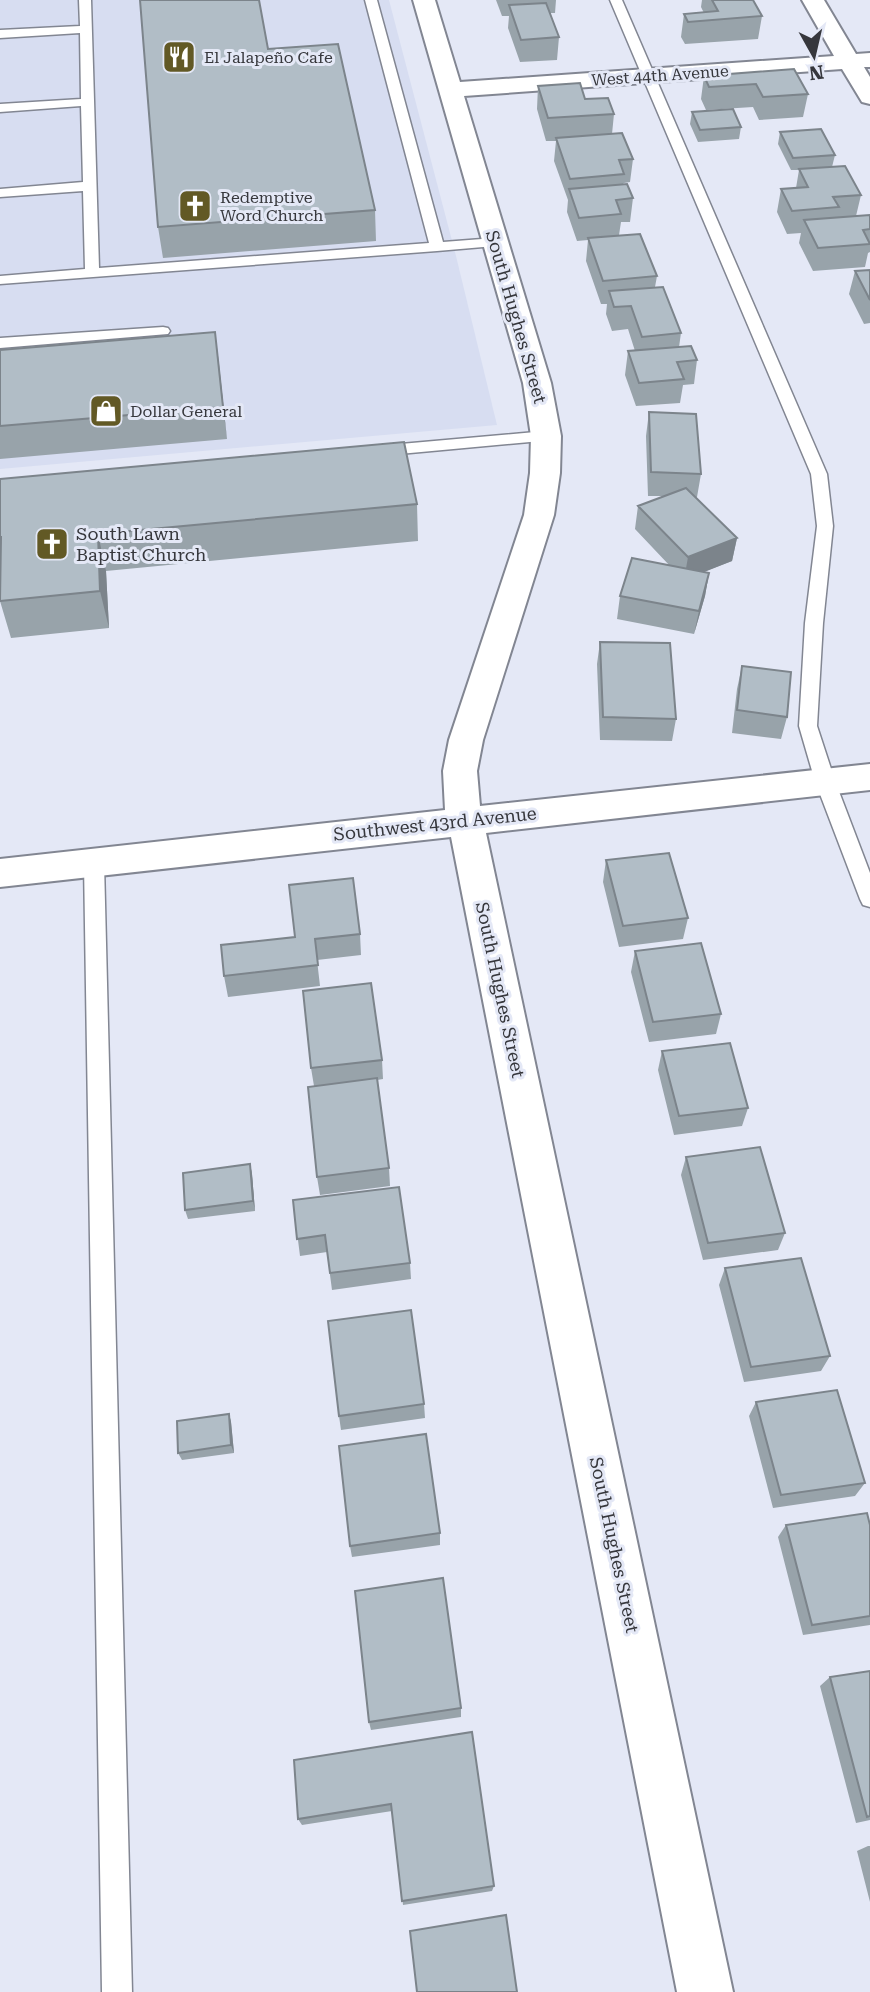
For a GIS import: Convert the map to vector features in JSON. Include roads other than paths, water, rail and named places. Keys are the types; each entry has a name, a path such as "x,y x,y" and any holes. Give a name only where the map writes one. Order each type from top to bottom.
{"street":[{"name":"South Hughes Street","path":"424,0 537,383 546,436 545,473 539,515 466,740 460,771 465,821 705,1992"},
{"path":"813,0 860,61 870,97"},
{"name":"West 44th Avenue","path":"450,90 860,61"},
{"name":"Southwest 43rd Avenue","path":"0,873 870,776"}],"lane":[{"path":"85,0 92,274"},
{"path":"371,0 437,247"},
{"path":"616,0 651,75 819,474 825,526 814,623 808,726 825,781 870,899"},
{"path":"0,34 86,29"},
{"path":"0,108 88,102"},
{"path":"0,193 90,186"},
{"path":"0,280 495,242"},
{"path":"0,343 163,331"},
{"path":"355,454 546,436"},
{"path":"94,863 117,1992"}],"place":[{"name":"El Jalapeño Cafe","path":"179,57"},
{"name":"Redemptive Word Church","path":"195,206"},
{"name":"Dollar General","path":"106,411"},
{"name":"South Lawn Baptist Church","path":"52,544"}]}
